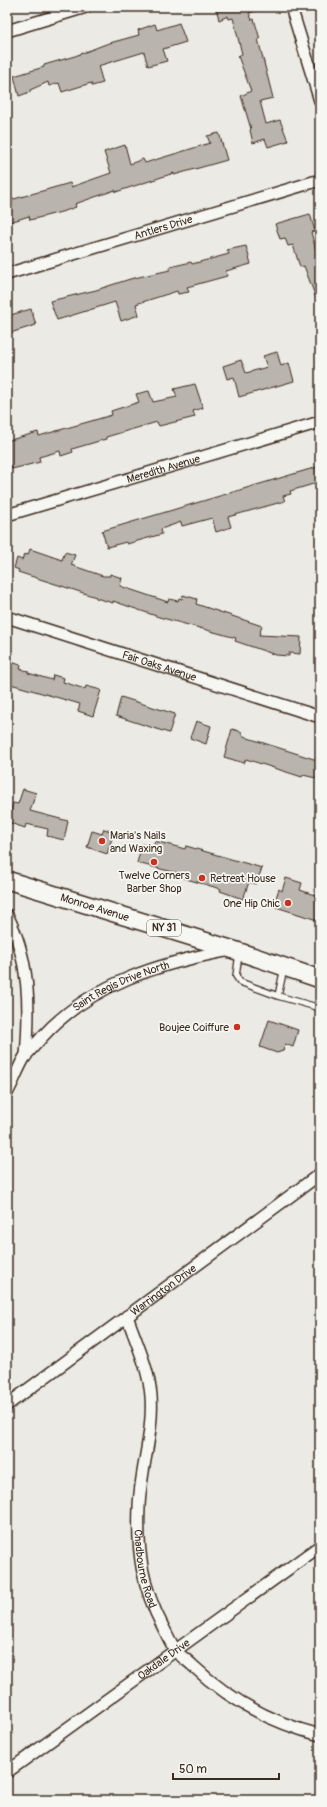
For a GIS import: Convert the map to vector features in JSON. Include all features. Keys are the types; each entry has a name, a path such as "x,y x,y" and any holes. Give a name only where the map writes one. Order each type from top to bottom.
{"main road":[{"name":"Monroe Avenue","path":"7,880 237,950 320,979"}],"street":[{"path":"7,31 86,7"},
{"path":"291,7 320,101"},
{"name":"Antlers Drive","path":"7,274 320,180"},
{"name":"Meredith Avenue","path":"7,515 320,422"},
{"name":"Fair Oaks Avenue","path":"7,617 317,714"},
{"name":"Saint Regis Drive North","path":"7,915 20,947 27,976 29,1022 26,1056"},
{"name":"Saint Regis Drive North","path":"7,1094 26,1056 53,1025 76,1006 131,976 168,963 237,950"},
{"name":"Warrington Drive","path":"7,1405 320,1174"},
{"name":"Chadbourne Road","path":"127,1316 144,1362 151,1397 150,1428 139,1505 138,1543 140,1561 152,1605 176,1650 204,1676 240,1702 288,1726 320,1735"},
{"name":"Oakdale Drive","path":"7,1772 320,1546"}],"lane":[{"path":"237,950 236,976 240,982 278,996 320,1008"},
{"path":"278,996 284,967"}],"building":[{"path":"216,7 259,7 259,10 249,13 252,20 254,19 260,39 258,39 273,98 260,101 266,124 280,120 288,141 268,147 265,139 253,143 251,129 241,96 251,91 238,56 242,54 233,18 229,19 228,16 219,20"},
{"path":"179,23 186,42 163,49 167,61 148,66 144,52 98,66 103,83 92,86 91,83 62,92 59,83 49,86 48,82 19,96 14,76 44,67 44,65 75,56 106,44 139,35 138,30 155,24 157,30"},
{"path":"219,133 227,160 174,175 174,173 116,192 115,190 75,204 76,207 65,211 30,220 29,216 7,223 7,201 70,183 71,187 111,173 104,152 125,145 130,164 143,159 145,163 210,143 207,136"},
{"path":"310,214 315,231 311,232 320,265 319,306 304,266 300,267 293,245 288,246 285,238 280,239 275,224"},
{"path":"246,246 251,264 226,271 227,276 187,287 189,292 178,294 177,291 136,304 139,315 121,321 115,302 57,320 50,301 96,290 130,279 170,270 170,267 191,262 192,264 229,254 227,250"},
{"path":"31,309 36,325 7,334 7,316"},
{"path":"277,352 281,366 289,363 294,381 239,397 234,377 227,379 223,366 241,360 246,373 267,367 263,356"},
{"path":"195,384 203,408 193,411 195,417 159,426 157,422 72,449 73,452 61,456 60,451 39,457 40,462 12,469 11,466 7,467 7,441 38,432 39,436 112,415 111,411 139,402 136,394 149,391 153,402 177,397 174,389"},
{"path":"317,467 320,482 290,491 291,494 283,496 285,501 228,517 231,527 216,532 212,518 182,526 181,522 161,529 162,534 127,544 126,542 107,547 102,531"},
{"path":"30,549 62,560 65,552 75,555 71,565 103,576 110,576 110,574 122,578 120,586 168,602 169,599 178,601 179,598 182,599 183,595 197,599 196,604 262,626 259,635 301,637 300,654 289,653 289,656 276,655 235,641 236,638 159,617 113,601 113,603 96,598 18,572 19,570 14,568 17,558 22,560 24,554 28,555"},
{"path":"7,661 21,665 20,669 28,671 28,673 52,680 53,675 64,678 63,682 85,689 86,686 101,690 93,716 78,711 80,704 7,683"},
{"path":"121,697 175,714 169,733 116,716"},
{"path":"196,721 211,726 206,744 190,738"},
{"path":"232,729 242,732 242,735 248,738 320,761 320,779 303,775 302,777 246,759 244,763 224,757"},
{"path":"23,789 36,793 30,811 68,821 64,840 47,836 48,829 26,824 25,828 7,822 7,809 11,810 13,803 18,804"},
{"path":"104,829 114,832 107,854 87,847 92,831 102,834"},
{"path":"155,841 185,849 186,846 262,868 256,884 249,882 243,899 220,891 221,889 176,876 177,873 137,863 142,844 153,848"},
{"path":"286,878 302,883 300,890 320,897 320,921 273,906 279,889 282,891"},
{"path":"269,1020 298,1030 293,1047 285,1044 283,1051 277,1053 260,1047"}],"place":[{"name":"Maria's Nails and Waxing","path":"102,841"},
{"name":"Twelve Corners Barber Shop","path":"154,862"},
{"name":"Retreat House","path":"202,878"},
{"name":"One Hip Chic","path":"288,903"},
{"name":"Boujee Coiffure","path":"237,1027"}]}
